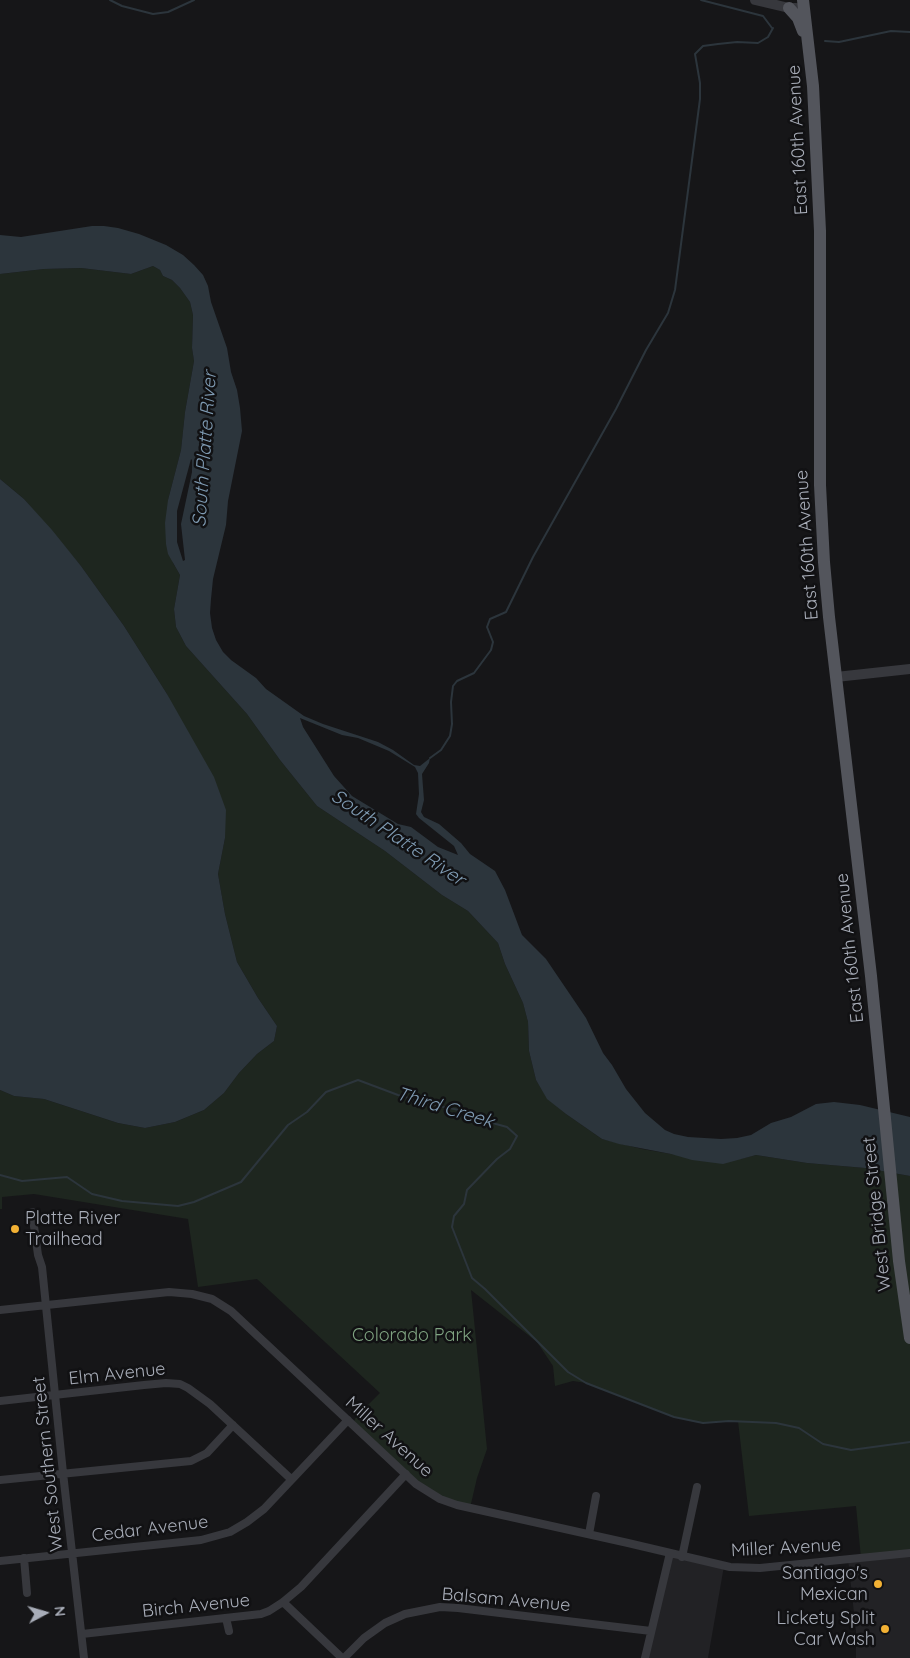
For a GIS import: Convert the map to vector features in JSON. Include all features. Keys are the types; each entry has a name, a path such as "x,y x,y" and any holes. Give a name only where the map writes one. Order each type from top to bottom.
{"main road":[{"name":"East 160th Avenue","path":"804,4 815,114 820,231 820,516 829,617 870,966 882,1086"},
{"path":"789,8 801,23 811,64"},
{"name":"West Bridge Street","path":"882,1086 898,1261 910,1338"}],"street":[{"path":"755,0 789,8 804,4"},
{"path":"836,677 910,669"},
{"name":"West Southern Street","path":"32,1212 38,1255 42,1266 84,1658"},
{"name":"Miller Avenue","path":"0,1310 169,1292 192,1294 212,1299 231,1311 423,1489 440,1499 457,1504 719,1566 744,1568 910,1554"},
{"name":"Elm Avenue","path":"0,1401 175,1383 197,1394 292,1479"},
{"name":"Cedar Avenue","path":"0,1561 201,1540 223,1535 255,1517 348,1420"},
{"path":"0,1480 192,1461 207,1453 233,1425"},
{"name":"Birch Avenue","path":"82,1634 261,1614 268,1611 283,1602 301,1587 406,1474"},
{"path":"682,1557 698,1487"},
{"path":"589,1534 596,1496"},
{"path":"645,1658 670,1553"},
{"path":"24,1558 27,1593"},
{"path":"283,1602 343,1658"},
{"name":"Balsam Avenue","path":"343,1658 364,1638 385,1623 405,1614 440,1607 651,1631"},
{"path":"226,1618 229,1631"}],"shaded area":[{"path":"670,1553 724,1566 708,1658 645,1658"},
{"path":"910,1553 910,1658 856,1658 856,1631 848,1559"}],"green space":[{"name":"Colorado Park","path":"153,266 180,288 190,302 193,315 192,348 194,361 185,412 181,450 168,500 173,563 180,575 174,609 176,627 186,646 247,714 280,760 317,806 385,851 442,895 468,911 498,943 505,964 523,1003 528,1022 529,1051 536,1080 547,1098 602,1139 642,1149 671,1154 740,1159 756,1155 807,1163 865,1168 910,1176 910,1551 861,1558 856,1506 749,1516 738,1421 703,1423 674,1417 586,1383 573,1381 555,1386 553,1366 537,1342 471,1290 487,1449 477,1478 470,1508 423,1489 353,1424 356,1417 380,1393 257,1279 198,1287 188,1219 34,1194 2,1197 2,1209 0,1209 0,1090 14,1096 44,1099 118,1123 145,1128 175,1122 204,1110 224,1093 257,1054 274,1041 277,1026 237,962 225,914 218,874 225,838 167,694 124,626 81,566 24,499 0,479 0,274 44,269 81,268 131,274"}],"water":[{"name":"South Platte River","path":"92,226 118,228 166,245 183,255 203,275 227,348 231,372 237,390 242,431 228,501 226,525 213,579 210,613 216,640 223,652 231,660 256,678 266,689 304,716 378,742 414,765 420,766 430,758 422,774 424,800 421,812 424,817 439,824 461,843 470,854 495,871 505,890 522,935 546,959 586,1018 603,1053 626,1089 645,1113 665,1130 674,1134 688,1137 721,1139 751,1135 771,1123 791,1117 816,1104 834,1102 860,1105 910,1117 910,1176 865,1168 807,1163 756,1155 723,1164 692,1160 602,1139 547,1099 536,1080 529,1051 528,1022 523,1003 505,964 498,943 468,911 442,895 385,851 317,806 280,760 247,714 186,646 176,627 174,609 180,575 168,554 165,523 168,500 181,450 185,412 194,361 192,348 193,315 190,302 172,280 163,276 160,270 153,266 131,274 81,268 44,269 0,274 0,235 21,237","holes":["191,459 192,472 181,524 185,560 183,561 177,542 177,511","300,718 389,751 415,767 418,773 419,794 416,814 454,846 458,855 438,847 411,827 398,824 352,796 334,776 303,727"]},
{"path":"0,479 24,499 52,530 81,566 124,626 167,694 214,777 226,810 225,838 218,874 225,914 237,962 277,1026 274,1041 257,1054 224,1093 204,1110 175,1122 145,1128 118,1123 44,1099 14,1096 0,1090"}],"waterway":[{"path":"110,0 122,6 153,14 168,12 194,0"},
{"path":"701,0 763,16 772,28"},
{"path":"430,758 441,750 450,736 453,686 457,681 474,673 491,650 493,642 487,627 490,619 506,612 533,557 668,313 675,290 700,99 700,83 695,54 703,46 737,42 758,43 768,37 773,28"},
{"path":"825,41 839,42 891,31 910,32"},
{"name":"Third Creek","path":"0,1175 22,1181 67,1177 92,1194 122,1201 178,1206 194,1202 241,1182 288,1125 307,1112 326,1092 358,1080 398,1095 433,1105 470,1112 507,1127 517,1136 510,1149 497,1159 467,1190 464,1204 454,1216 452,1227 472,1278 568,1372 586,1383 674,1417 703,1423 729,1421 776,1423 799,1428 823,1444 851,1450 910,1442"}],"place":[{"name":"Platte River Trailhead","path":"15,1229"},
{"name":"Santiago's Mexican","path":"878,1584"},
{"name":"Lickety Split Car Wash","path":"885,1629"}]}
